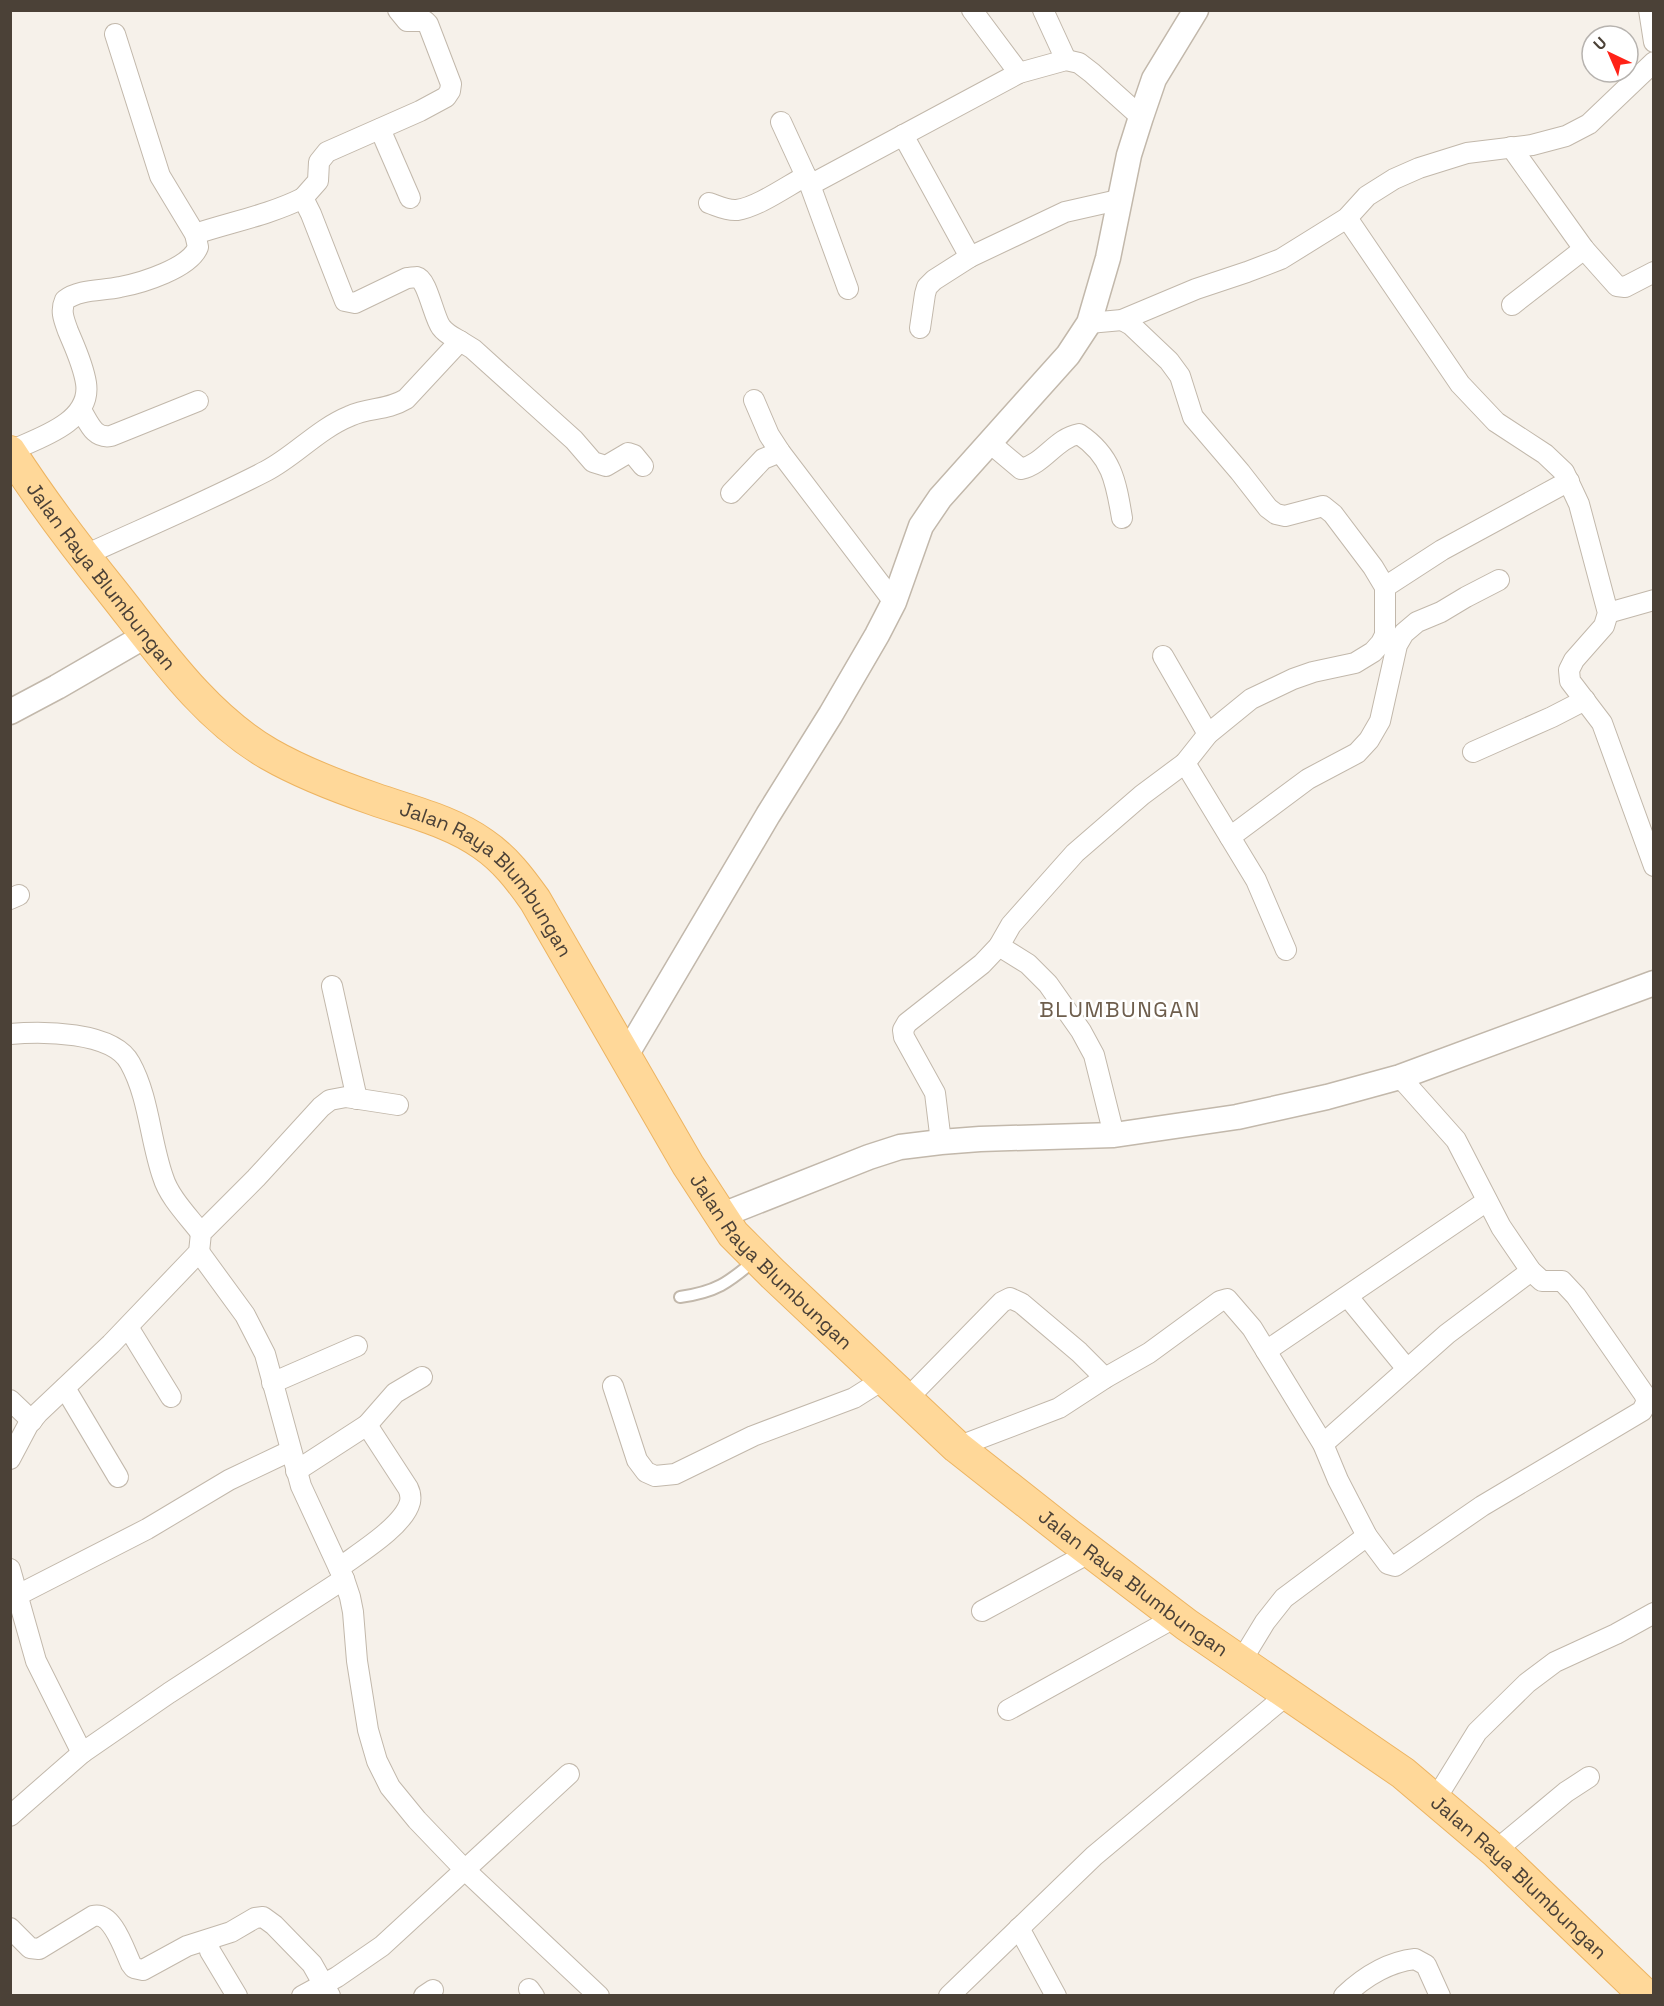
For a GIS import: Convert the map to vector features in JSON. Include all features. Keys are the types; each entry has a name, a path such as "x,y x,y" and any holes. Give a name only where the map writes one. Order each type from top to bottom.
{"main road":[{"name":"Jalan Raya Blumbungan","path":"10,452 35,491 83,556 145,636 201,700 268,753 331,783 461,830 499,856 535,900 688,1165 733,1234 895,1389 957,1447 1176,1617 1403,1773 1495,1851 1646,1995"}],"street":[{"path":"195,234 231,221 286,206 303,198 318,181 319,162 323,155 420,111 446,96 451,84 428,24 425,21 407,21 398,10"},
{"path":"972,10 1019,73"},
{"path":"1043,10 1066,60"},
{"path":"625,1057 768,815 831,714 894,603 921,526 940,498 1068,355 1089,323 1108,258 1118,200 1141,117 1154,79 1196,10"},
{"path":"1649,10 1653,42"},
{"path":"10,452 45,435 70,420 81,410 87,385 82,362 61,311 65,300 75,294 121,287 169,271 188,261 196,254 198,247 195,234 160,176 115,34"},
{"path":"709,203 735,210 749,206 903,135 1019,73 1066,60 1079,63 1141,117"},
{"path":"1089,323 1122,320 1196,289 1281,259 1347,218 1367,196 1394,179 1419,168 1467,153 1533,145 1566,136 1588,124 1653,62"},
{"path":"781,122 808,180 848,289"},
{"path":"380,129 410,198"},
{"path":"903,135 970,257"},
{"path":"1511,147 1584,249 1617,286 1625,287 1653,272"},
{"path":"303,198 345,302 355,303 407,278 416,276 421,279 426,288 440,327 447,334 473,349 566,432 593,462 606,466 628,453 634,455 643,466"},
{"path":"920,328 927,287 934,280 970,257 1065,212 1118,200"},
{"path":"1347,218 1460,384 1496,422 1557,464 1569,481 1579,504 1608,614 1604,626 1574,660 1569,670 1570,681 1602,723 1653,866"},
{"path":"1512,304 1584,249"},
{"path":"941,1142 935,1093 904,1037 903,1030 907,1023 982,964 999,945 1011,925 1075,853 1142,795 1185,763 1208,734 1251,699 1313,672 1355,663 1373,652 1381,644 1385,635 1384,586 1373,567 1328,508 1319,506 1285,516 1276,514 1268,508 1193,417 1180,376 1169,361 1131,325 1122,320"},
{"path":"83,556 268,470 323,430 351,415 397,405 406,399 460,341"},
{"path":"754,400 780,452 894,603"},
{"path":"81,410 93,430 103,437 111,436 198,401"},
{"path":"990,442 1021,469 1030,467 1068,436 1079,434 1092,443 1107,462 1115,478 1122,518"},
{"path":"731,493 763,459 780,452"},
{"path":"1384,586 1442,550 1569,481"},
{"path":"1230,837 1308,779 1357,753 1370,740 1380,722 1397,645 1404,633 1418,622 1499,580"},
{"path":"1608,614 1653,600"},
{"path":"10,712 145,636"},
{"path":"1163,656 1208,734"},
{"path":"1473,752 1585,700"},
{"path":"1185,763 1264,896 1286,950"},
{"path":"999,945 1028,964 1048,984 1081,1031 1094,1055 1114,1135"},
{"path":"720,1216 868,1156 900,1147 941,1142 1114,1135 1238,1117 1327,1097 1400,1077 1653,983"},
{"path":"332,986 357,1099"},
{"path":"10,1034 49,1032 78,1035 107,1045 121,1052 129,1060 149,1122 163,1178 265,1353 301,1486 341,1573 353,1612 357,1661 368,1730 377,1761 390,1787 417,1821 465,1870 599,1995"},
{"path":"957,1447 1059,1408 1149,1353 1224,1299 1228,1300 1252,1328 1323,1444 1338,1480 1367,1536 1388,1564 1395,1566 1482,1506 1644,1409 1647,1401 1644,1394 1569,1287 1562,1281 1542,1281 1532,1271 1501,1227 1455,1140 1400,1077"},
{"path":"10,1459 32,1421 128,1327 256,1178 321,1107 338,1097 398,1105"},
{"path":"1266,1351 1487,1200"},
{"path":"1323,1444 1407,1369 1484,1305 1532,1271"},
{"path":"1348,1297 1407,1369"},
{"path":"613,1386 637,1460 646,1472 655,1476 675,1474 753,1436 854,1398 895,1389 1002,1302 1010,1298 1021,1302 1079,1352 1105,1378"},
{"path":"128,1327 171,1397"},
{"path":"272,1383 357,1347"},
{"path":"296,1471 367,1425 395,1393 422,1377"},
{"path":"65,1388 118,1476"},
{"path":"10,1400 32,1421"},
{"path":"10,1816 82,1753 341,1573 406,1513 411,1499 408,1488 367,1425"},
{"path":"18,1595 147,1528 228,1480 290,1451"},
{"path":"1240,1663 1265,1622 1284,1598 1367,1536"},
{"path":"982,1611 1091,1552"},
{"path":"10,1569 36,1661 82,1753"},
{"path":"1435,1800 1477,1732 1527,1683 1555,1662 1616,1634 1653,1613"},
{"path":"1008,1710 1176,1617"},
{"path":"951,1995 1094,1856 1288,1694"},
{"path":"302,1995 327,1989 337,1977 382,1946 569,1774"},
{"path":"1495,1851 1566,1792 1589,1777"},
{"path":"10,1928 30,1948 39,1949 98,1915 106,1918 112,1925 134,1968 143,1970 187,1946 231,1932 255,1918 263,1917 296,1946 312,1964 327,1989"},
{"path":"1019,1928 1056,1995"},
{"path":"208,1940 210,1951 237,1995"},
{"path":"1344,1995 1389,1965 1415,1959 1426,1965 1440,1995"}],"lane":[{"path":"680,1297 702,1294 728,1282 758,1258"}],"district":[{"name":"BLUMBUNGAN","path":"1120,1009"}]}
